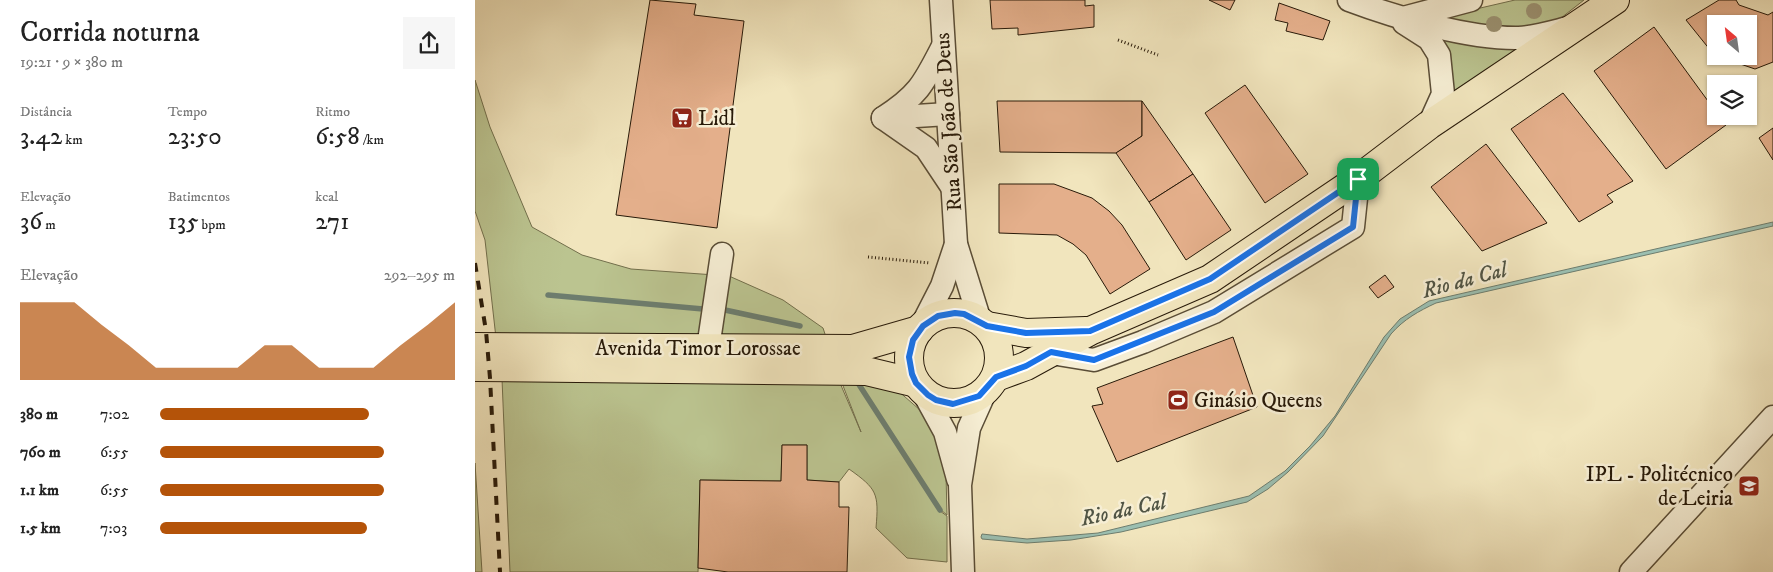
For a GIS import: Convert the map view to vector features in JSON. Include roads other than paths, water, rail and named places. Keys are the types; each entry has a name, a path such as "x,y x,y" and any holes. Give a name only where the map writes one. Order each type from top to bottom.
{"main road":[{"path":"1090,331 1026,333 983,324 964,314 955,313 938,316 921,328 913,340 909,357 912,374 919,386 936,400 953,404 971,400 991,383 1090,331 1210,279 1358,179 1429,125 1615,0"},
{"path":"983,324 992,333 999,350 999,368 991,383"},
{"name":"Avenida Timor Lorossae","path":"475,347 853,349 921,328"},
{"name":"Avenida Timor Lorossae","path":"475,367 862,371 919,386"}],"street":[{"name":"Rua São João de Deus","path":"941,0 956,244"},
{"path":"1349,0 1398,16 1486,37 1522,38 1571,28"},
{"path":"1398,16 1471,0"},
{"path":"1398,16 1429,39 1439,55 1443,94 1429,125"},
{"path":"883,118 904,105 923,86 943,45"},
{"path":"883,118 948,114"},
{"path":"883,118 926,148 952,188"},
{"path":"1051,352 1094,360 1143,342 1220,308 1353,227 1358,179"},
{"path":"956,244 983,324"},
{"path":"921,328 942,286 956,244"},
{"path":"709,348 723,254"},
{"path":"963,572 960,485 969,428 991,383"},
{"path":"919,386 945,432 960,485"},
{"path":"1631,572 1773,417"}],"waterway":[{"path":"548,295 703,309"},
{"path":"725,310 800,326"},
{"path":"856,380 940,510"}],"railway":[{"path":"475,263 486,331 490,378 500,572"}],"place":[{"name":"Lidl","path":"682,118"},
{"name":"Ginásio Queens","path":"1178,400"},
{"name":"IPL - Politécnico de Leiria","path":"1749,486"}],"water label":[{"name":"Rio da Cal","path":"1464,279"},
{"name":"Rio da Cal","path":"1123,509"}]}
